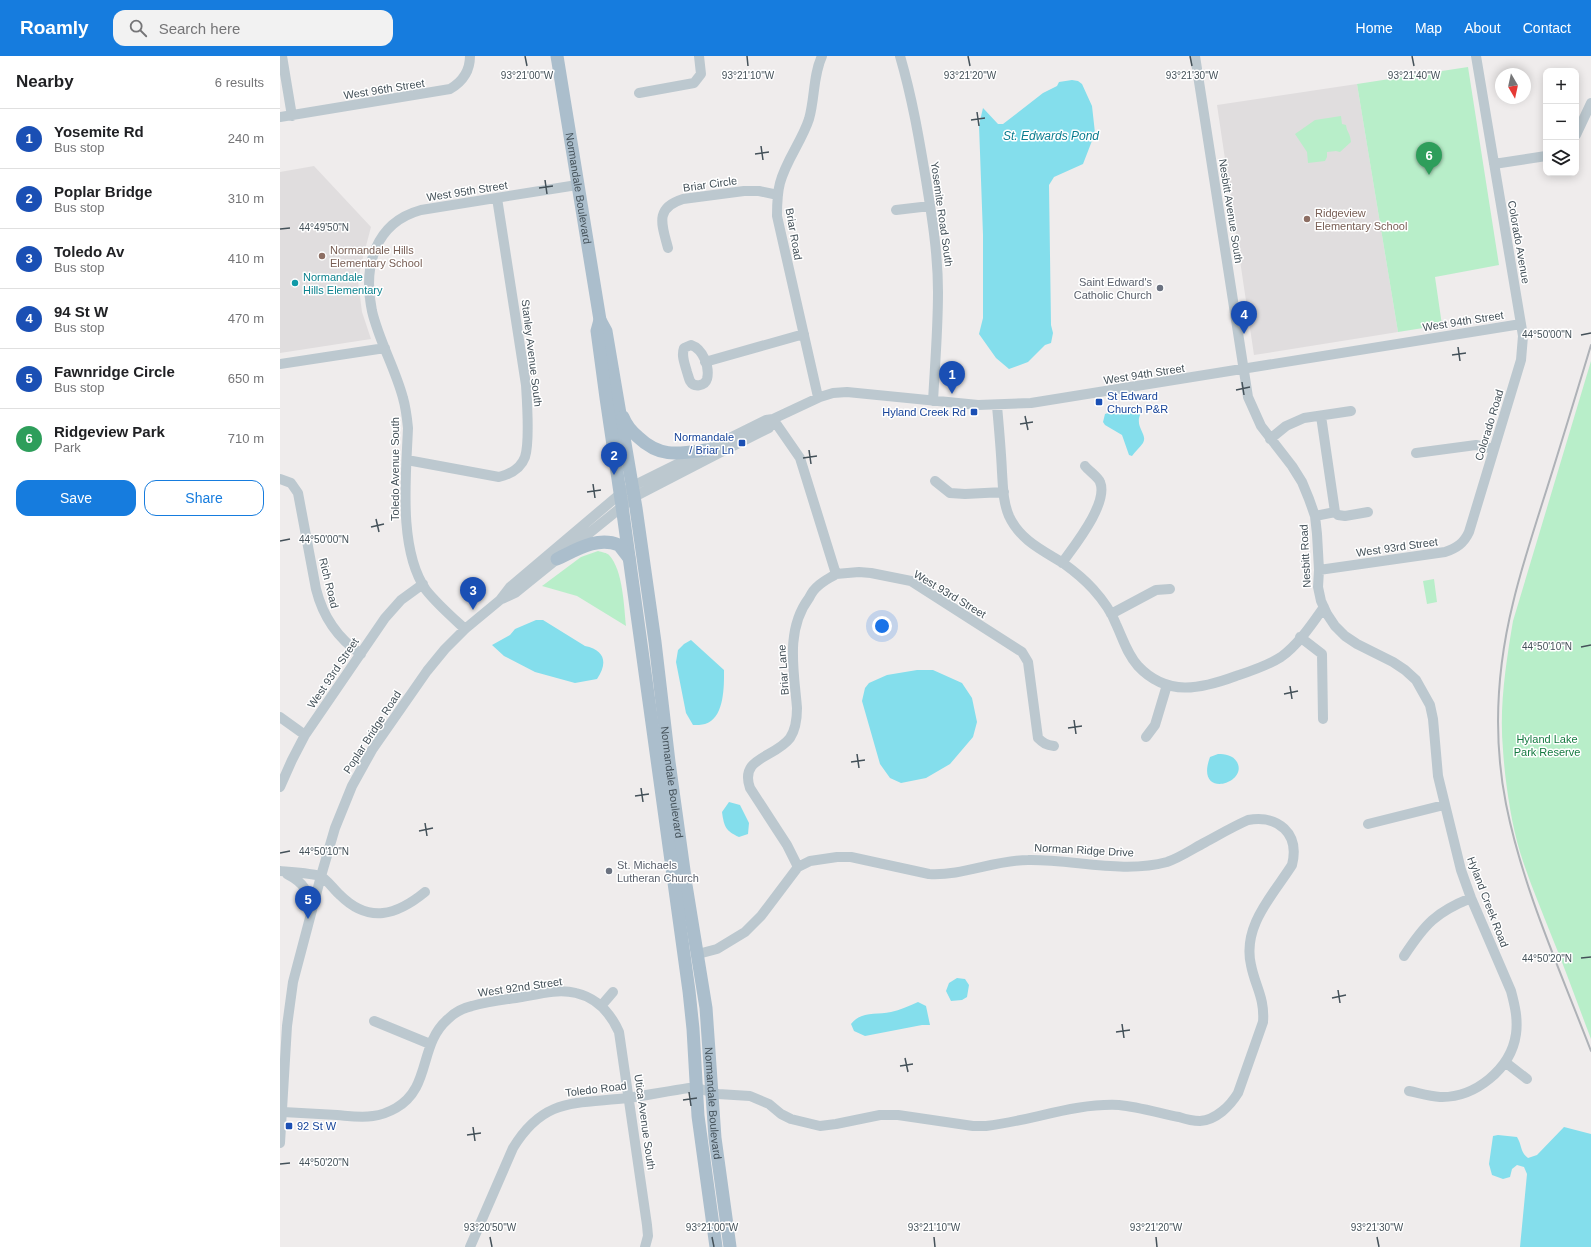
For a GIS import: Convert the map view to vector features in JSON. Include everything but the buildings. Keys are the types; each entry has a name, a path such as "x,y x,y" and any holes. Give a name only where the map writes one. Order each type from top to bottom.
{"main road":[{"name":"Normandale Boulevard","path":"557,56 600,320 606,331 618,402 655,642 684,878 706,1008 717,1161 730,1247"},
{"name":"Normandale Boulevard","path":"600,320 597,331 689,991 701,1141 716,1247"},
{"path":"618,402 626,424 640,439 654,449 679,454 707,454"},
{"path":"557,559 583,546 596,542 619,545 629,558"}],"street":[{"path":"282,56 292,116"},
{"name":"West 96th Street","path":"280,118 450,89 458,85 464,77 468,69 470,56"},
{"path":"639,93 694,83 701,74 699,56"},
{"name":"Briar Road","path":"818,397 777,216 780,182 808,120 822,56"},
{"name":"Yosemite Road South","path":"900,56 916,118 937,262 938,293 933,401"},
{"name":"Nesbitt Avenue South","path":"1195,56 1244,369"},
{"name":"Colorado Avenue","path":"1476,56 1521,324"},
{"path":"1579,129 1591,103"},
{"path":"1494,164 1543,156"},
{"name":"West 95th Street","path":"376,247 389,227 410,213 577,185"},
{"name":"Briar Circle","path":"668,248 662,224 662,217 668,206 673,202 683,199 744,191 759,191 778,195"},
{"name":"Stanley Avenue South","path":"407,460 499,477 508,475 516,470 526,456 526,385 497,198"},
{"path":"896,210 930,206"},
{"name":"Toledo Avenue South","path":"376,247 371,263 370,296 372,312 404,398 407,413 406,504 408,538 415,567 423,584 436,600 465,629"},
{"name":"West 94th Street","path":"707,454 766,420 773,419 818,397 833,393 847,392 997,406 1051,401 1521,324"},
{"name":"Colorado Road","path":"1469,532 1521,360 1523,336 1521,324"},
{"path":"705,362 804,334"},
{"path":"280,364 385,348"},
{"name":"Nesbitt Road","path":"1244,369 1248,397 1261,426 1292,466 1302,482 1309,498 1315,516 1318,534 1320,570 1318,587 1324,606 1335,626 1345,636 1365,648"},
{"path":"997,406 1005,505 1016,528 1024,538 1034,546 1079,575 1094,590 1111,614 1130,656 1147,675 1167,685 1184,688 1197,688 1246,673 1280,657 1300,637 1324,606"},
{"path":"1270,439 1293,422 1304,418 1352,411"},
{"path":"1321,416 1335,512"},
{"path":"773,419 800,458 836,574"},
{"path":"1416,453 1476,445 1494,450"},
{"name":"Poplar Bridge Road","path":"280,1143 283,1060 292,982 335,828 352,786 372,750 427,671 445,649 465,629 500,600 510,587 621,500 633,492 707,454"},
{"path":"1062,563 1096,512 1101,498 1100,482 1085,466"},
{"name":"Rich Road","path":"280,479 291,483 295,487 300,498 320,603 326,617 343,640 361,654"},
{"path":"935,481 950,493 965,494 1004,492"},
{"name":"Poplar Bridge Road","path":"500,600 515,593 557,559 621,500"},
{"name":"Nesbitt Road","path":"1315,516 1335,512 1338,515 1345,516 1368,512"},
{"name":"West 93rd Street","path":"1320,570 1445,552 1460,545 1466,539 1469,532"},
{"name":"West 93rd Street","path":"836,574 865,572 911,581 1022,652 1028,662 1038,738 1042,743 1048,746 1054,746"},
{"name":"Briar Lane","path":"798,866 787,845 750,788 748,774 754,762 776,750 790,737 797,718 792,647 796,622 800,610 817,586 836,574"},
{"name":"West 93rd Street","path":"280,788 305,735 392,608 423,584"},
{"path":"1111,614 1156,590 1170,590"},
{"path":"1300,637 1322,654 1323,719"},
{"name":"Hyland Creek Road","path":"1365,648 1380,654 1405,670 1416,680 1430,705 1433,719 1438,776 1461,870 1471,898 1511,991 1517,1020 1516,1036 1505,1062 1482,1084 1469,1091 1440,1097 1409,1091"},
{"path":"1146,737 1155,725 1167,685"},
{"path":"280,717 305,735"},
{"path":"1368,824 1394,816 1444,805"},
{"name":"Norman Ridge Drive","path":"711,1093 756,1098 769,1104 781,1114 791,1119 820,1126 880,1115 898,1115 973,1126 986,1126 1080,1107 1100,1105 1139,1108 1200,1121 1212,1117 1231,1103 1238,1093 1263,1022 1264,1012 1262,997 1250,964 1249,949 1256,920 1292,865 1294,845 1291,837 1277,823 1268,819 1258,818 1248,820 1167,862 1148,865 1127,866 1027,860 1003,862 951,874 940,875 929,874 851,857 837,857 798,866"},
{"path":"698,954 717,949 745,932 761,916 798,866"},
{"path":"282,872 321,876 349,904 370,912 392,912 403,908 425,892"},
{"path":"282,872 299,881 304,887 308,894 310,915"},
{"path":"1404,956 1423,929 1434,917 1448,908 1471,898"},
{"name":"West 92nd Street","path":"282,1112 360,1117 386,1113 398,1107 416,1088 422,1076 430,1044 439,1028 448,1019 470,1006 564,991 587,997 601,1006"},
{"path":"601,1006 613,992"},
{"name":"Utica Avenue South","path":"601,1006 614,1021 619,1032 630,1098 647,1225 648,1236 645,1247"},
{"path":"374,1021 430,1044"},
{"path":"1505,1062 1527,1079"},
{"name":"Toledo Road","path":"470,1247 513,1148 528,1126 538,1118 561,1106 574,1103 630,1098 689,1088 697,1088 711,1093"}],"shaded area":[{"name":"Ridgeview Elementary School","path":"1357,84 1398,332 1254,355 1217,105"},
{"name":"Normandale Hills Elementary School","path":"314,166 371,227 358,281 362,312 371,339 280,353 280,172"}],"green space":[{"path":"1468,67 1499,265 1435,277 1442,325 1398,332 1357,84"},
{"path":"1341,116 1342,124 1346,125 1351,142 1340,152 1327,152 1325,161 1308,163 1307,152 1295,134 1315,120"},
{"name":"Hyland Lake Park Reserve","path":"1591,361 1591,1039 1520,852 1511,815 1507,788 1503,750 1502,718 1506,669 1513,621"},
{"path":"598,551 609,555 617,570 622,589 626,626 577,596 542,586 581,557"},
{"path":"1434,579 1437,602 1427,604 1423,581"}],"water":[{"name":"St. Edwards Pond","path":"1072,80 1078,81 1082,84 1092,106 1095,133 1083,164 1054,177 1049,185 1051,325 1053,333 1051,343 1045,345 1028,362 1009,369 996,358 979,334 983,318 983,235 979,125 983,108 998,124 1003,124 1043,93 1057,86 1059,82"},
{"path":"1125,408 1136,408 1140,415 1139,424 1144,437 1143,443 1132,456 1129,455 1122,435 1105,425 1103,422 1105,414"},
{"path":"536,620 543,620 585,646 597,651 603,658 603,668 597,679 575,683 535,672 504,656 492,645 510,635 515,629"},
{"path":"691,640 724,670 724,684 720,708 712,721 702,725 693,725 686,713 676,662 678,650"},
{"path":"917,670 933,670 962,683 972,698 977,722 973,737 950,764 926,778 901,783 890,778 880,764 862,701 865,688 869,683 887,675"},
{"path":"1218,754 1231,756 1237,762 1239,770 1236,777 1222,784 1215,783 1209,779 1207,770 1210,757"},
{"path":"729,802 740,805 749,823 748,834 739,837 731,833 726,828 722,812"},
{"path":"957,978 965,979 969,985 967,997 962,1000 951,1001 946,991 949,983"},
{"path":"918,1002 926,1006 930,1025 922,1025 865,1036 854,1031 851,1024 859,1017 864,1015 891,1012"},
{"path":"1564,1127 1591,1134 1591,1247 1520,1247 1527,1174 1524,1167 1517,1165 1512,1169 1510,1177 1503,1179 1492,1175 1489,1164 1493,1136 1498,1135 1517,1137 1522,1151 1528,1158 1537,1155"}],"railway":[{"path":"1591,345 1513,603 1503,653 1500,678 1498,729 1502,779 1513,836 1543,929 1591,1051"}],"place":[{"name":"Ridgeview Park","path":"1429,175"},
{"name":"Ridgeview Elementary School","path":"1307,219"},
{"name":"Normandale Hills Elementary School","path":"322,256"},
{"name":"Normandale Hills Elementary","path":"295,283"},
{"name":"Saint Edward's Catholic Church","path":"1160,288"},
{"name":"94 St W","path":"1244,334"},
{"name":"Yosemite Rd","path":"952,394"},
{"name":"St Edward Church P&R","path":"1099,402"},
{"name":"Hyland Creek Rd","path":"974,412"},
{"name":"Normandale / Briar Ln","path":"742,443"},
{"name":"Poplar Bridge","path":"614,475"},
{"name":"Toledo Av","path":"473,610"},
{"name":"St. Michaels Lutheran Church","path":"609,871"},
{"name":"Fawnridge Circle","path":"308,919"},
{"name":"92 St W","path":"289,1126"}]}
